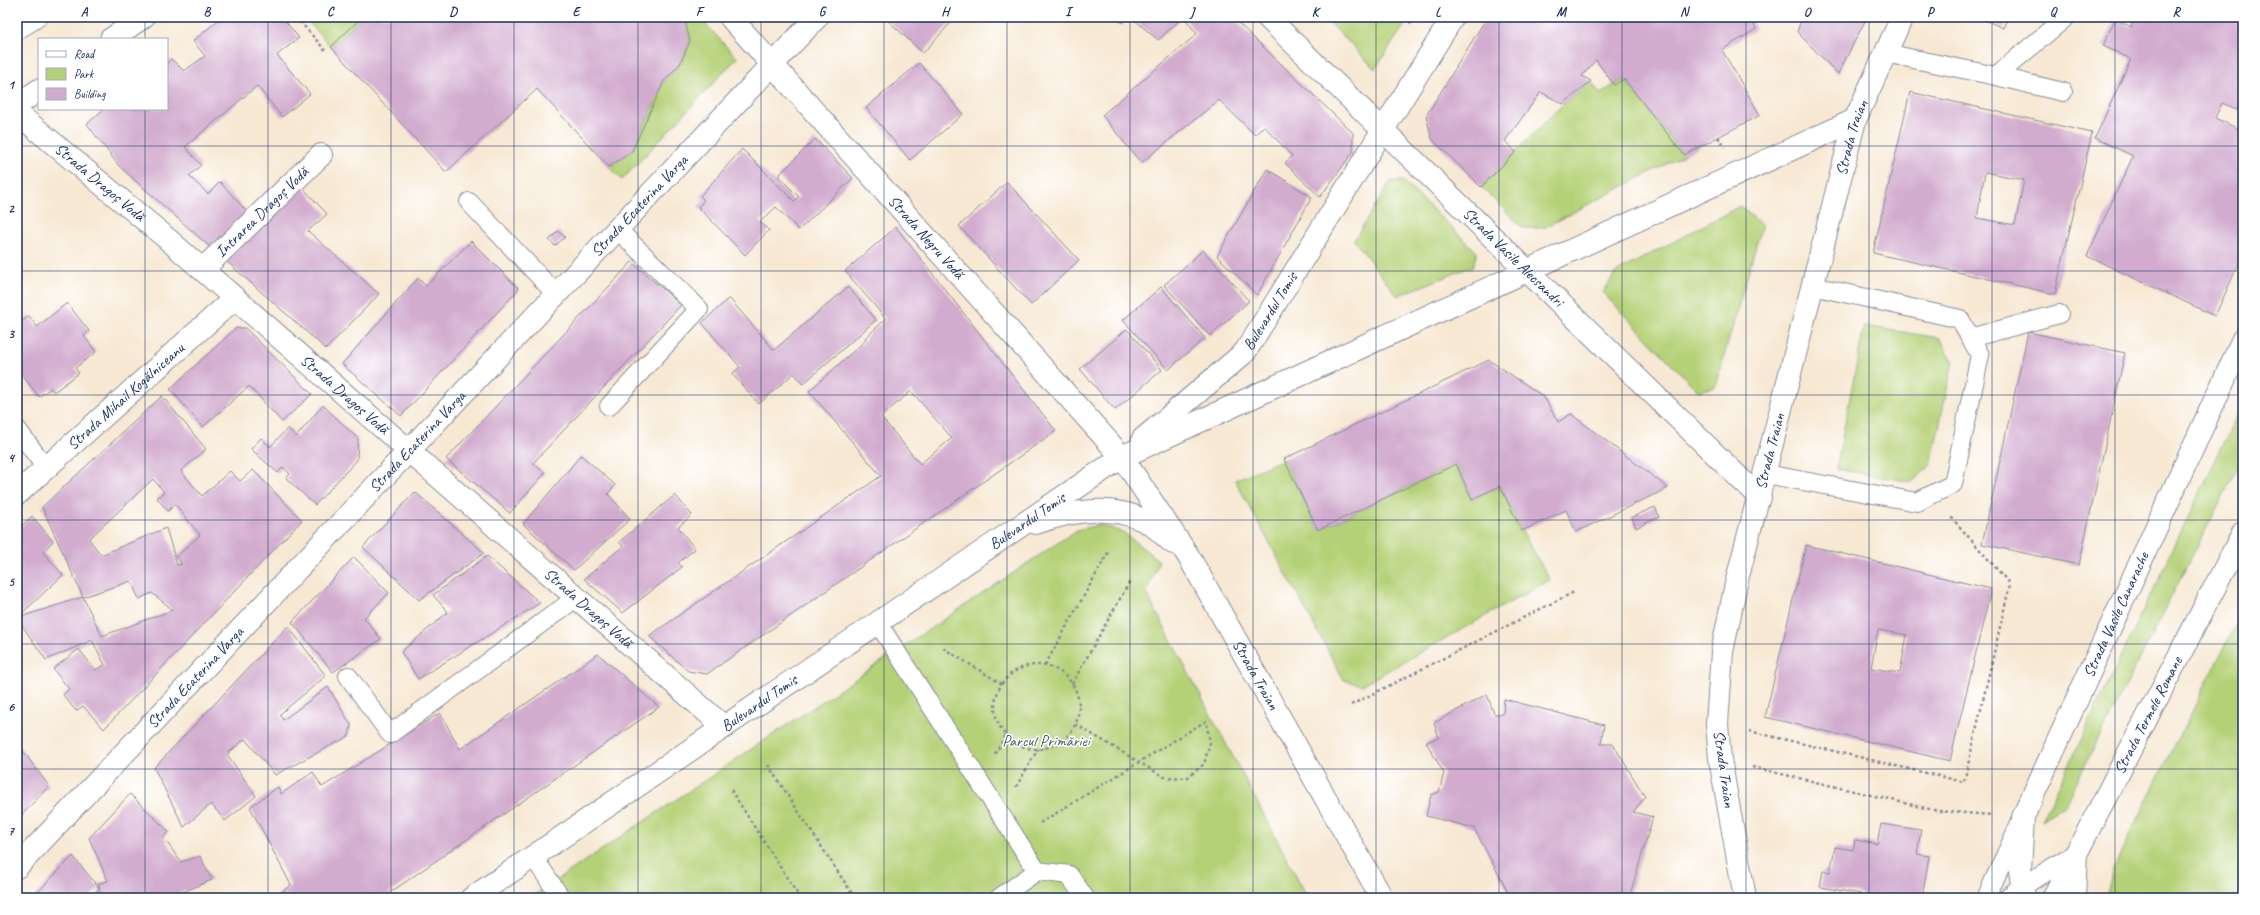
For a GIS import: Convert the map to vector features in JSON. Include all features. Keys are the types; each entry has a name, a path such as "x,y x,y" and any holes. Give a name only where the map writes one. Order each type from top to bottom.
{"street":[{"path":"17,28 35,17"},
{"path":"112,38 143,17"},
{"name":"Strada Negru Vodă","path":"730,17 1122,457"},
{"name":"Strada Ecaterina Varga","path":"17,867 817,17"},
{"name":"Strada Vasile Alecsandri","path":"1267,17 1525,271 1760,498"},
{"name":"Bulevardul Tomis","path":"472,898 532,855 724,727 1122,457 1245,352 1453,17"},
{"name":"Strada Traian","path":"1745,898 1720,759 1717,724 1722,652 1736,584 1760,498 1855,120 1902,17"},
{"path":"17,105 38,91"},
{"name":"Strada Dragoș Vodă","path":"17,113 203,269 408,451 724,727"},
{"path":"1122,457 1855,120"},
{"name":"Intrarea Dragoș Vodă","path":"203,269 321,156"},
{"name":"Strada Mihail Kogălniceanu","path":"17,494 234,298"},
{"name":"Strada Vasile Canarache","path":"2018,894 2023,817 2243,339"},
{"name":"Strada Traian","path":"1122,457 1189,557 1382,898"},
{"path":"1015,530 1057,516 1097,510 1131,516 1152,525 1189,557"},
{"name":"Strada Termele Romane","path":"2053,898 2243,533"}],"lane":[{"path":"1996,76 2066,17"},
{"path":"1885,54 1996,76 2063,92"},
{"path":"469,202 556,294"},
{"path":"609,406 699,309 617,228"},
{"path":"1765,474 1917,502 1953,484 1980,355 1960,319 1813,286"},
{"path":"1970,338 2059,314"},
{"path":"17,429 46,468"},
{"path":"348,676 390,734 576,598"},
{"path":"878,623 1037,871"},
{"path":"1986,898 2023,817"},
{"path":"2018,894 2078,851"},
{"path":"2076,898 2078,851"},
{"path":"532,855 561,898"},
{"path":"999,898 1037,871 1069,875 1085,898"}],"path":[{"path":"296,17 325,50"},
{"path":"1718,137 1725,146"},
{"path":"1717,724 1964,782 2010,584 1932,495"},
{"path":"1045,665 1108,552"},
{"path":"1072,684 1130,581"},
{"path":"1351,705 1576,591"},
{"path":"943,648 1002,684"},
{"path":"1045,665 1055,669 1065,676 1072,684 1078,698 1078,712 1075,724 1068,735 1060,742 1038,749 1015,743 1006,735 999,723 995,710 996,696 1002,684 1011,674 1021,668 1045,665"},
{"path":"1015,837 1139,762 1206,721 1210,743 1204,764 1187,778 1164,777 1139,762 1075,724"},
{"path":"1001,814 1038,749"},
{"path":"1720,759 1938,811 2023,817"},
{"path":"768,765 855,898"},
{"path":"731,790 800,898"},
{"path":"177,894 178,898"}],"green space":[{"path":"304,17 362,17 331,47"},
{"path":"684,17 699,17 737,58 622,180 609,167 632,151 664,81 680,64 690,41"},
{"path":"1324,17 1410,17 1375,69"},
{"path":"1624,79 1684,155 1543,228 1523,228 1481,187 1563,104 1591,81 1600,94"},
{"path":"1391,181 1403,181 1477,252 1473,266 1397,296 1354,240"},
{"path":"1740,206 1762,225 1715,387 1698,391 1603,293 1615,273"},
{"path":"1864,326 1940,338 1953,361 1931,465 1912,482 1836,469"},
{"path":"2243,403 2243,457 2064,806 2042,821"},
{"path":"1284,459 1318,530 1456,464 1472,499 1500,486 1522,531 1550,580 1362,685 1344,680 1235,480"},
{"name":"Parcul Primăriei","path":"1099,525 1123,532 1159,561 1146,593 1308,898 530,898 1077,530"},
{"path":"2243,611 2243,898 2108,898 2107,888 2121,852"}],"building":[{"path":"222,17 282,17 299,38 277,55 310,94 282,117 257,86 185,147 201,165 189,176 208,194 220,182 250,215 210,247 119,166 87,124 103,110 168,110 168,62 171,59 184,71 205,56 193,41"},
{"path":"362,17 592,17 594,20 596,17 684,17 690,41 680,64 664,81 632,151 609,167 537,89 446,172 331,47"},
{"path":"884,17 956,17 923,53"},
{"path":"1115,17 1129,17 1122,23"},
{"path":"1131,17 1183,17 1158,40"},
{"path":"1184,17 1232,17 1353,133 1353,152 1320,197 1285,163 1292,156 1264,126 1255,135 1219,100 1141,163 1102,115 1197,34"},
{"path":"1487,17 1750,17 1756,29 1722,50 1760,115 1684,155 1624,79 1614,85 1596,60 1582,76 1591,81 1563,104 1541,92 1505,141 1516,152 1481,187 1432,139 1426,116"},
{"path":"1802,17 1867,17 1838,74 1797,32"},
{"path":"1978,17 2008,17 2003,28"},
{"path":"2135,17 2243,17 2243,112 2222,103 2215,118 2243,131 2243,254 2215,316 2087,256 2133,156 2095,138 2131,59 2103,46 2115,19 2131,27"},
{"path":"919,63 963,114 910,160 866,108"},
{"path":"1910,92 2092,133 2055,294 1873,253","holes":["1985,172 2024,180 2015,225 1977,218"]},
{"path":"815,139 853,178 799,230 776,207 760,222 769,230 745,255 698,207 704,200 700,196 742,149 794,201 799,197 778,176"},
{"path":"1267,169 1312,197 1257,295 1217,256"},
{"path":"1007,182 1079,260 1031,305 959,226"},
{"path":"303,188 327,214 308,231 379,294 326,349 224,259"},
{"path":"896,227 1056,431 707,674 688,671 649,636 881,476 809,391 866,340 865,338 886,319 845,271","holes":["911,391 952,438 920,464 881,417"]},
{"path":"558,231 565,237 555,246 549,240"},
{"path":"471,241 519,289 401,416 342,364 418,278 426,286"},
{"path":"1203,250 1249,301 1210,336 1164,285"},
{"path":"632,262 681,305 533,463 545,473 510,513 446,459"},
{"path":"848,287 876,320 803,384 794,373 759,404 732,374 740,367 702,323 729,298 774,350"},
{"path":"1161,287 1205,338 1168,370 1123,320"},
{"path":"67,303 89,331 84,336 96,352 75,368 79,373 54,392 51,388 39,397 17,368 17,325 29,316 37,327"},
{"path":"236,328 245,328 312,394 282,422 249,386 203,427 170,389"},
{"path":"1127,329 1162,370 1115,410 1080,369"},
{"path":"2028,332 2125,353 2079,565 1982,544"},
{"path":"1489,360 1544,397 1558,422 1571,414 1668,488 1576,532 1566,510 1522,531 1500,486 1472,499 1456,464 1318,530 1284,459"},
{"path":"162,396 206,449 181,471 202,496 230,471 240,481 253,470 302,520 104,729 83,706 76,711 63,695 69,689 53,669 79,649 95,670 105,665 92,640 46,660 17,618 83,597 42,507","holes":["153,479 164,492 157,498 168,511 175,504 200,535 176,557 182,564 177,565 166,528 101,555 89,539","131,581 139,599 152,593 173,610 102,636 83,597"]},
{"path":"323,405 358,439 357,460 315,505 286,478 290,474 283,467 278,473 251,449 261,438 270,447 288,428 296,437"},
{"path":"581,455 615,485 608,494 630,519 574,570 523,524"},
{"path":"415,492 484,553 419,600 363,547"},
{"path":"675,495 692,515 678,527 695,549 678,563 682,567 623,613 584,579 623,546 619,542"},
{"path":"1655,507 1659,517 1636,528 1632,517"},
{"path":"32,516 53,541 43,552 63,575 17,618 17,530"},
{"path":"1806,545 1991,589 1950,761 1765,717","holes":["1878,630 1907,635 1900,673 1871,668"]},
{"path":"487,556 540,603 418,679 401,652 448,612 433,595"},
{"path":"354,557 389,593 364,618 381,639 333,672 292,622"},
{"path":"288,626 326,676 280,714 283,720 328,687 351,725 349,736 275,775 245,739 227,754 256,796 225,821 211,804 184,827 154,768"},
{"path":"598,654 659,707 382,898 273,898 291,885 250,807 278,787 281,794 313,772 322,787 440,713 460,749"},
{"path":"1487,694 1494,714 1503,714 1504,699 1604,725 1601,744 1613,744 1645,797 1633,812 1653,817 1629,898 1511,898 1474,828 1426,816 1431,795 1439,792 1444,773 1426,742 1439,738 1434,723"},
{"path":"17,743 49,786 17,820"},
{"path":"130,794 169,832 163,837 181,862 200,856 212,880 168,898 100,898 99,883 108,881 89,838"},
{"path":"1881,824 1921,830 1917,854 1929,856 1922,898 1861,898 1861,894 1820,887 1823,871 1830,872 1835,847 1853,850 1855,840 1877,844"},
{"path":"73,856 99,888 89,898 32,898"}]}
